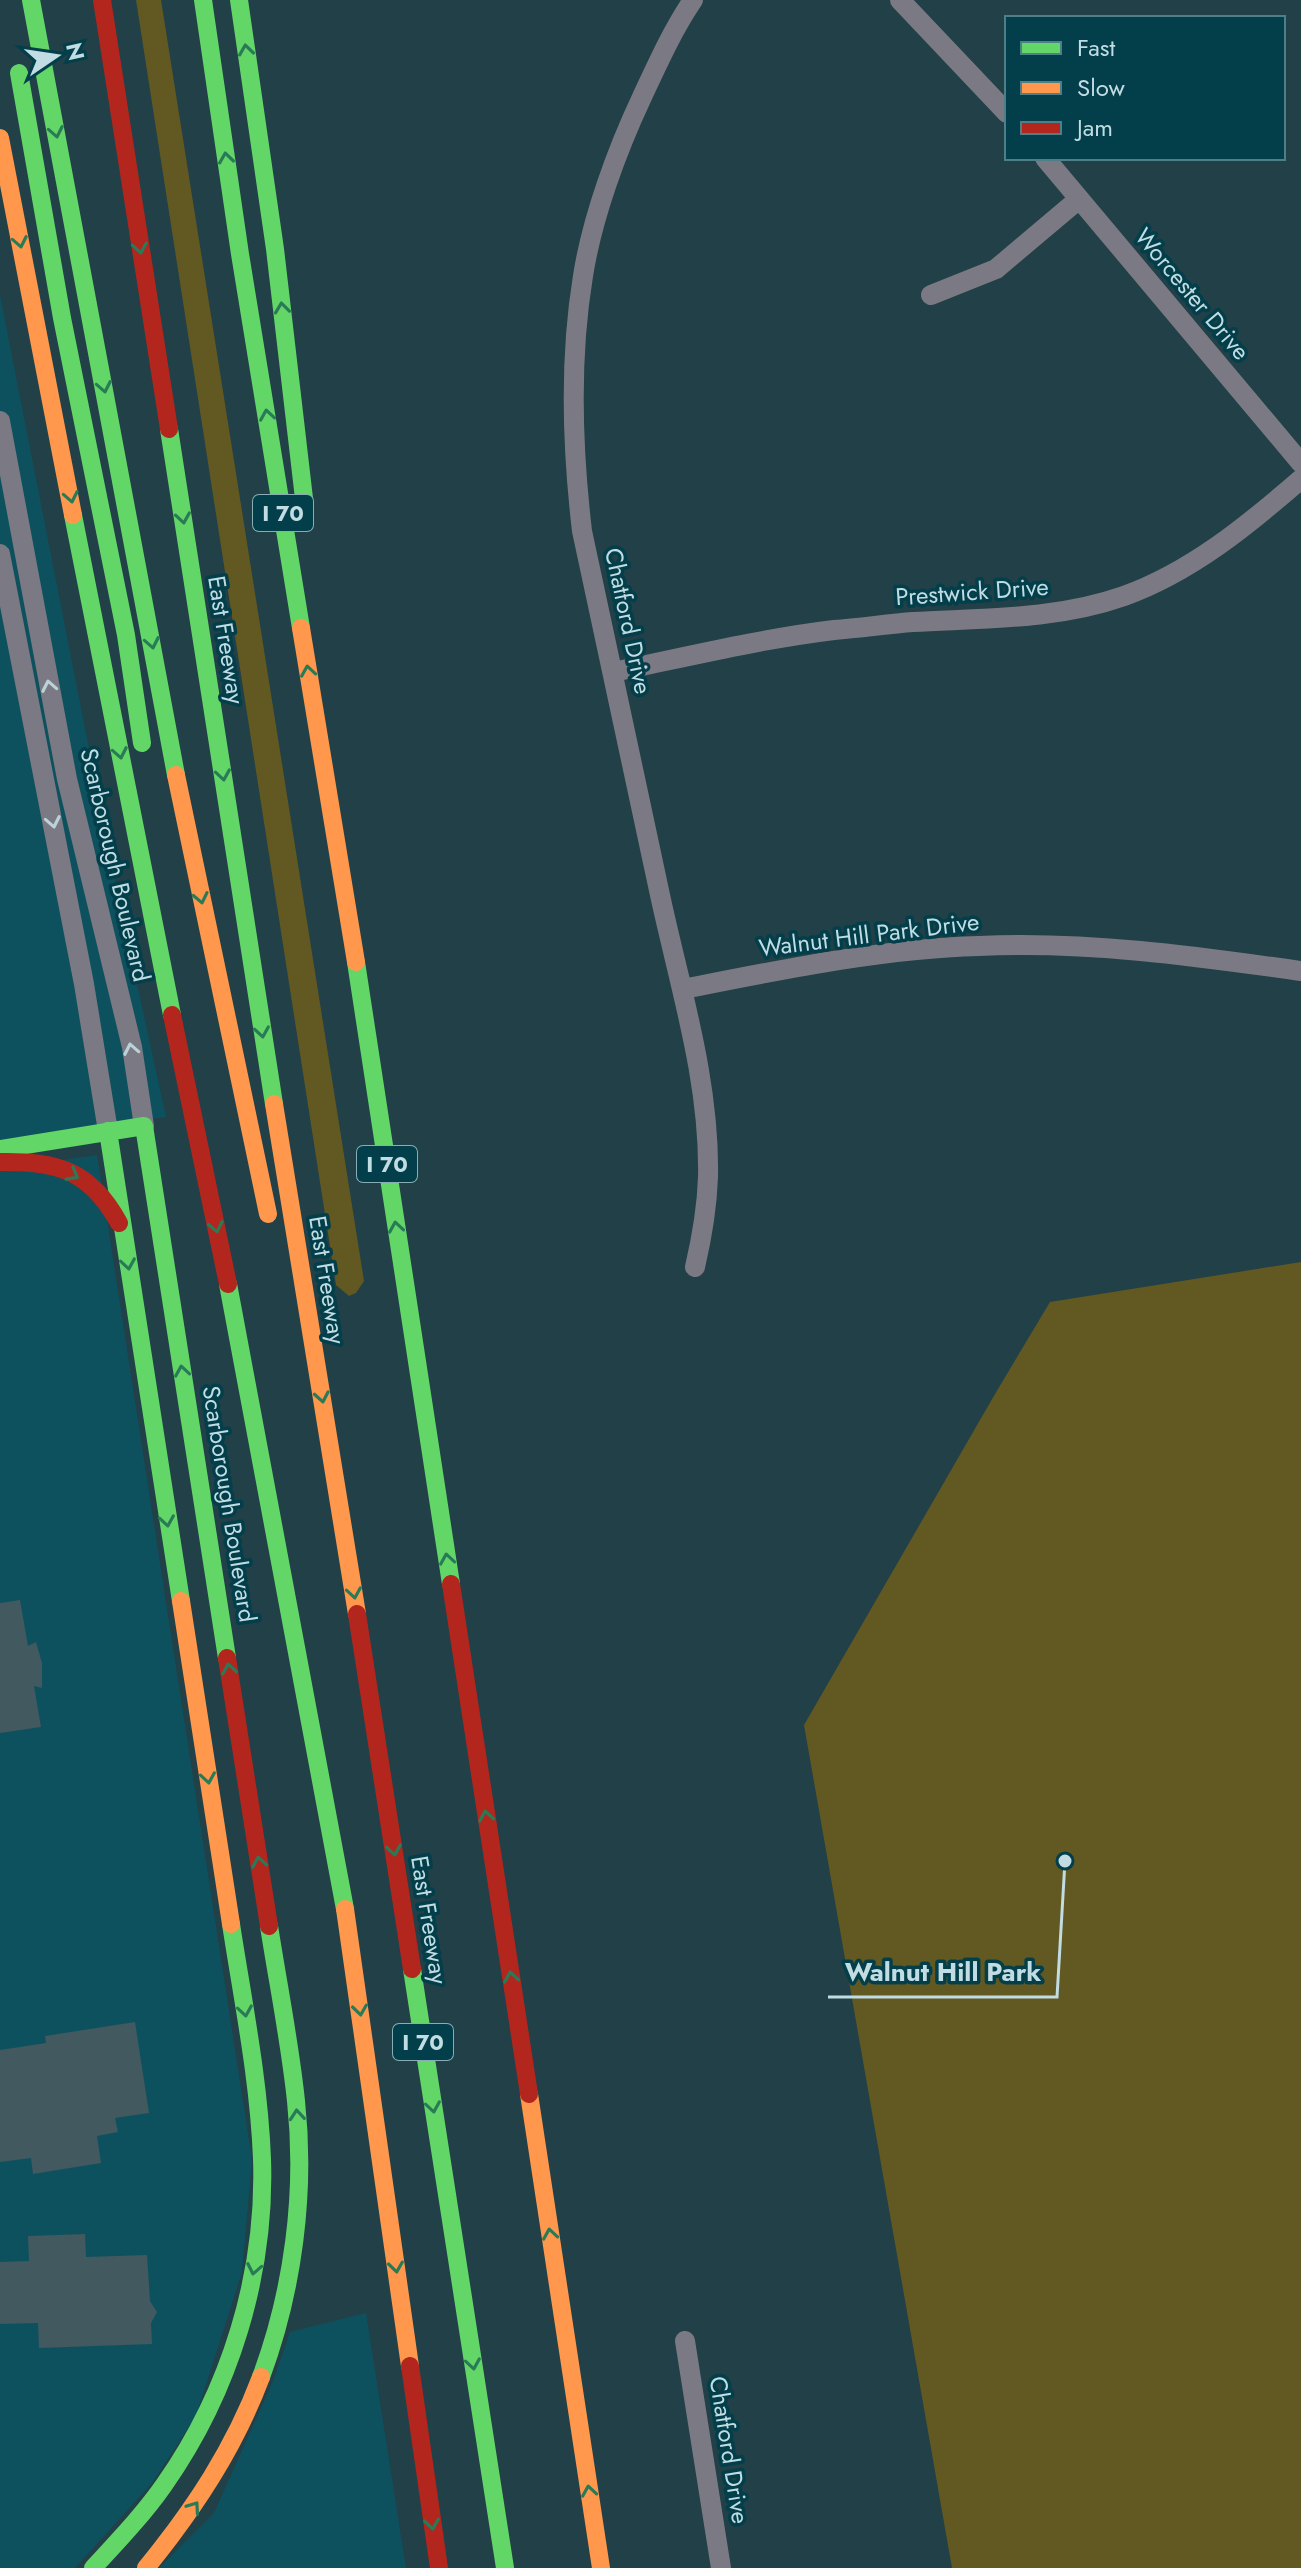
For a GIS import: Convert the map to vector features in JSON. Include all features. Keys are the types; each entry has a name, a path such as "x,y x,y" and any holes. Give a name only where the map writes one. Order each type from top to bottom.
{"main road":[{"path":"31,0 191,853 269,1221 309,1320"},
{"name":"East Freeway","path":"102,0 505,2568"},
{"name":"I 70","path":"203,0 240,254 366,1025 601,2568"},
{"path":"239,0 275,249 306,518"},
{"path":"18,62 62,318 126,635 146,768"},
{"path":"0,138 299,1653 349,1932 439,2568"},
{"path":"319,629 366,1025"},
{"path":"157,847 208,1193"},
{"path":"0,1149 144,1126"},
{"name":"Scarborough Boulevard","path":"144,1126 294,2091 300,2178 294,2251 285,2302 254,2401 231,2450 204,2494 146,2568"},
{"name":"Scarborough Boulevard","path":"93,2568 129,2531 171,2477 198,2433 218,2388 234,2351 247,2301 259,2238 262,2179 261,2132 250,2044 108,1131"},
{"path":"0,1162 51,1164 66,1170 86,1182 106,1202 122,1230"}],"street":[{"name":"Chatford Drive","path":"693,0 673,31 628,128 603,196 583,273 573,397 575,471 582,531 683,989 705,1117 708,1176 705,1222 695,1267"},
{"path":"900,0 1005,111"},
{"name":"Worcester Drive","path":"1047,160 1301,463"},
{"path":"931,295 996,269 1079,199"},
{"name":"Scarborough Boulevard","path":"0,421 67,779 132,1047 144,1126"},
{"name":"Prestwick Drive","path":"613,672 814,633 910,622 1018,618 1073,610 1125,596 1221,544 1301,479"},
{"name":"Scarborough Boulevard","path":"0,554 84,984 108,1131"},
{"name":"Walnut Hill Park Drive","path":"683,989 790,968 978,946 1129,949 1301,971"},
{"name":"Chatford Drive","path":"685,2341 721,2568"}],"shaded area":[{"path":"136,0 161,0 364,1281 356,1293 349,1296 336,1285"},
{"path":"0,295 117,892 166,1117 0,1140"},
{"path":"97,1155 252,2160 242,2272 196,2416 152,2483 75,2568 0,2568 0,1169"},
{"path":"1301,1262 1301,2568 952,2568 804,1725 1050,1302"},
{"path":"366,2313 406,2568 159,2568 214,2513 274,2379 290,2332"}],"building":[{"path":"20,1600 28,1646 36,1642 42,1663 42,1688 34,1686 41,1727 0,1733 0,1603"},
{"path":"135,2022 149,2113 115,2118 118,2132 97,2136 101,2163 33,2174 31,2158 0,2162 0,2050 46,2043 45,2036"},
{"path":"85,2234 86,2257 147,2255 150,2301 157,2312 151,2323 152,2344 39,2348 38,2323 0,2324 0,2262 29,2261 28,2236"}],"traffic: fast":[{"path":"31,0 176,775"},
{"path":"203,0 240,254 301,628"},
{"path":"239,0 275,249 305,507"},
{"path":"19,73 62,318 126,635 142,743"},
{"path":"169,429 274,1104"},
{"path":"73,515 172,1015"},
{"path":"356,962 451,1584"},
{"path":"0,1149 144,1126 227,1658"},
{"path":"108,1131 181,1601"},
{"path":"228,1284 345,1909"},
{"path":"93,2568 148,2507 187,2449 225,2371 250,2288 258,2245 262,2159 254,2070 231,1924"},
{"path":"261,2377 289,2276 299,2171 293,2079 269,1926"},
{"path":"412,1969 505,2568"}],"traffic: slow":[{"path":"0,138 73,515"},
{"path":"301,628 356,962"},
{"path":"176,775 268,1214"},
{"path":"274,1104 357,1614"},
{"path":"181,1601 231,1924"},
{"path":"345,1909 410,2366"},
{"path":"529,2094 601,2568"},
{"path":"146,2568 225,2454 261,2377"}],"traffic: jam":[{"path":"102,0 169,429"},
{"path":"172,1015 228,1284"},
{"path":"0,1162 39,1164 70,1172 96,1191 119,1223"},
{"path":"451,1584 529,2094"},
{"path":"357,1614 412,1969"},
{"path":"227,1658 269,1926"},
{"path":"410,2366 439,2568"}],"place":[{"name":"Walnut Hill Park","path":"1065,1861"}]}
